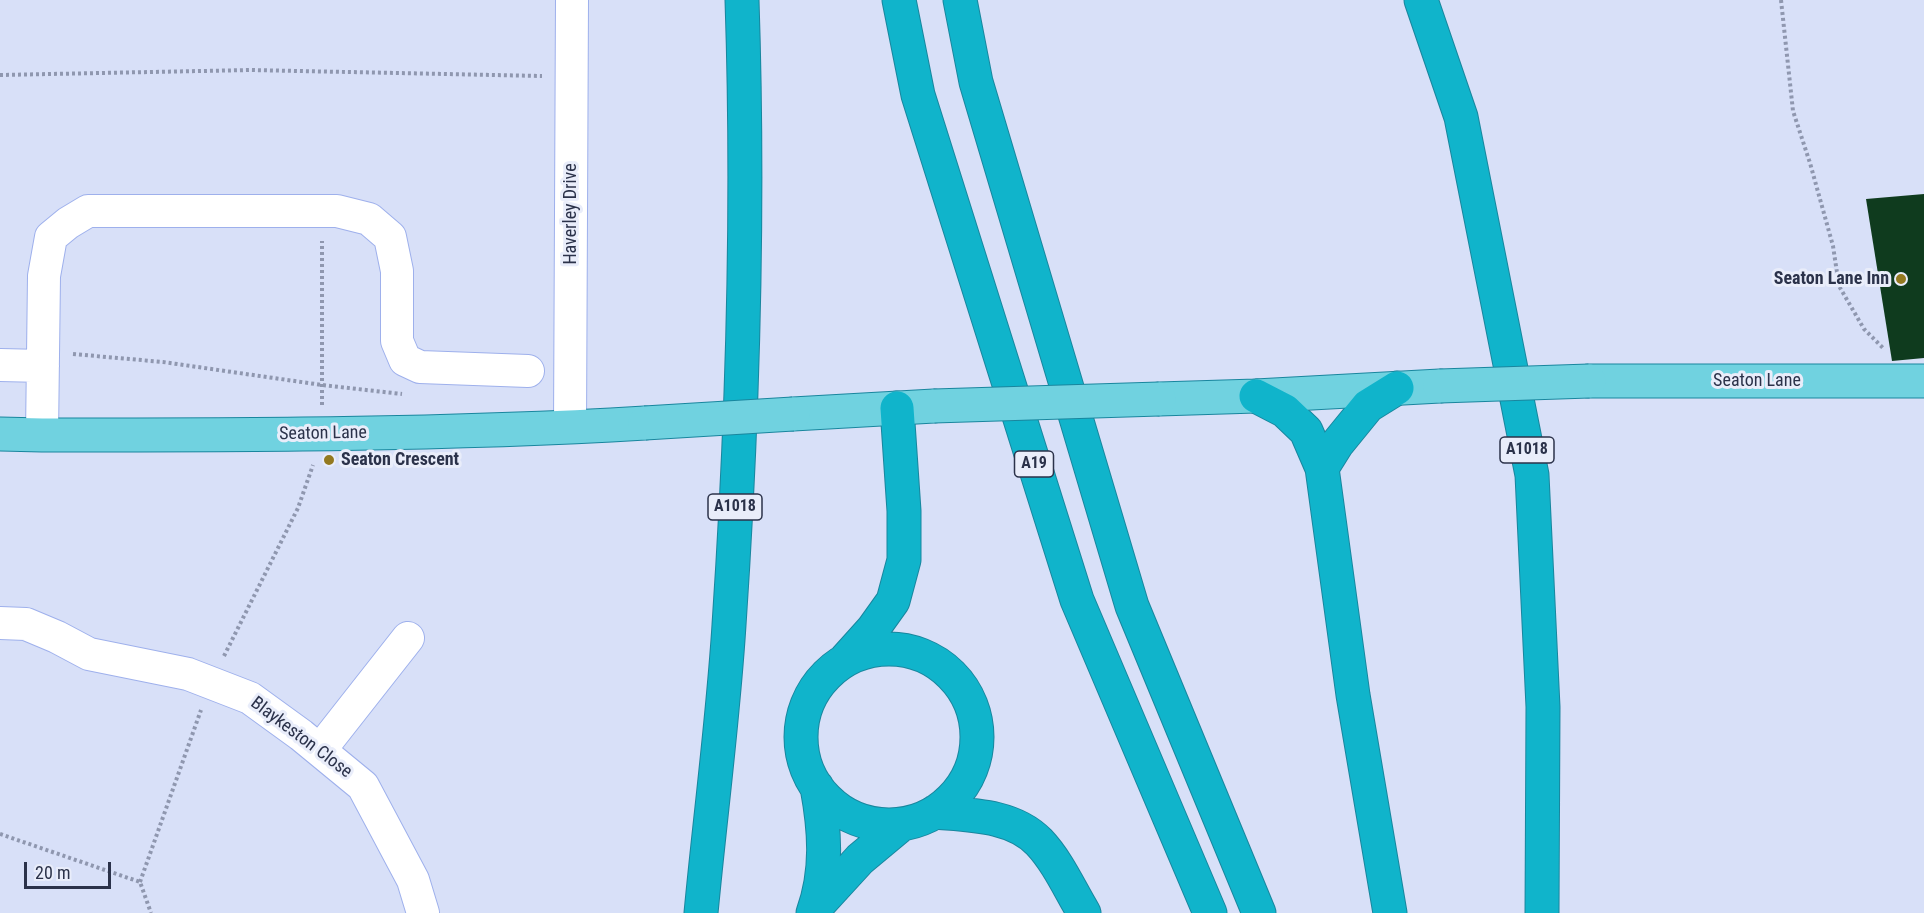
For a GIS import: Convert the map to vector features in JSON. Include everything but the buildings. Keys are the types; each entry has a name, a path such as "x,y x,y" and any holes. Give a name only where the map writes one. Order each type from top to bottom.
{"highway":[{"name":"A1018","path":"701,913 729,626 743,330 745,100 742,0"},
{"name":"A19","path":"899,0 918,95 1077,600 1210,913"},
{"path":"960,0 976,82 1132,606 1258,913"},
{"name":"A1018","path":"1421,0 1461,117 1532,476 1543,707 1542,913"},
{"path":"1322,468 1337,444 1368,406 1397,388"},
{"path":"1256,396 1284,411 1306,431 1322,468 1353,695 1390,913"},
{"path":"846,659 879,649 913,652 943,667 965,693 976,725 977,742 974,759 969,775 960,790 935,812 919,820 884,825 850,816 836,807 817,787 805,765 801,748 801,730 810,697 820,682 846,659 873,629 892,601 904,560 904,511 897,408"},
{"path":"814,910 823,866 825,834 817,787"},
{"path":"935,812 977,815 1006,821 1039,842 1060,871 1083,913"},
{"path":"814,910 860,859 902,824"}],"main road":[{"name":"Seaton Lane","path":"0,434 323,435 570,427 934,406 1256,396 1440,386 1589,381 1924,381"}],"street":[{"name":"Haverley Drive","path":"570,427 572,0"},
{"path":"42,435 44,276 51,237 88,211 322,210 337,211 369,219 390,237 397,272 397,341 405,360 420,367 528,371"},
{"path":"0,365 43,358"},
{"name":"Blaykeston Close","path":"0,623 26,624 89,654 188,674 250,698 320,750 363,786 413,880 423,913"},
{"path":"320,750 408,638"}],"path":[{"path":"1780,0 1793,111 1833,246 1839,286 1864,329 1888,354 1891,381"},
{"path":"0,75 251,70 572,77"},
{"path":"322,210 323,435"},
{"path":"43,358 163,362 322,385 408,394"},
{"path":"0,834 140,882 152,913"}],"place":[{"name":"Seaton Lane Inn","path":"1901,279"},
{"name":"Seaton Crescent","path":"329,460"}]}
